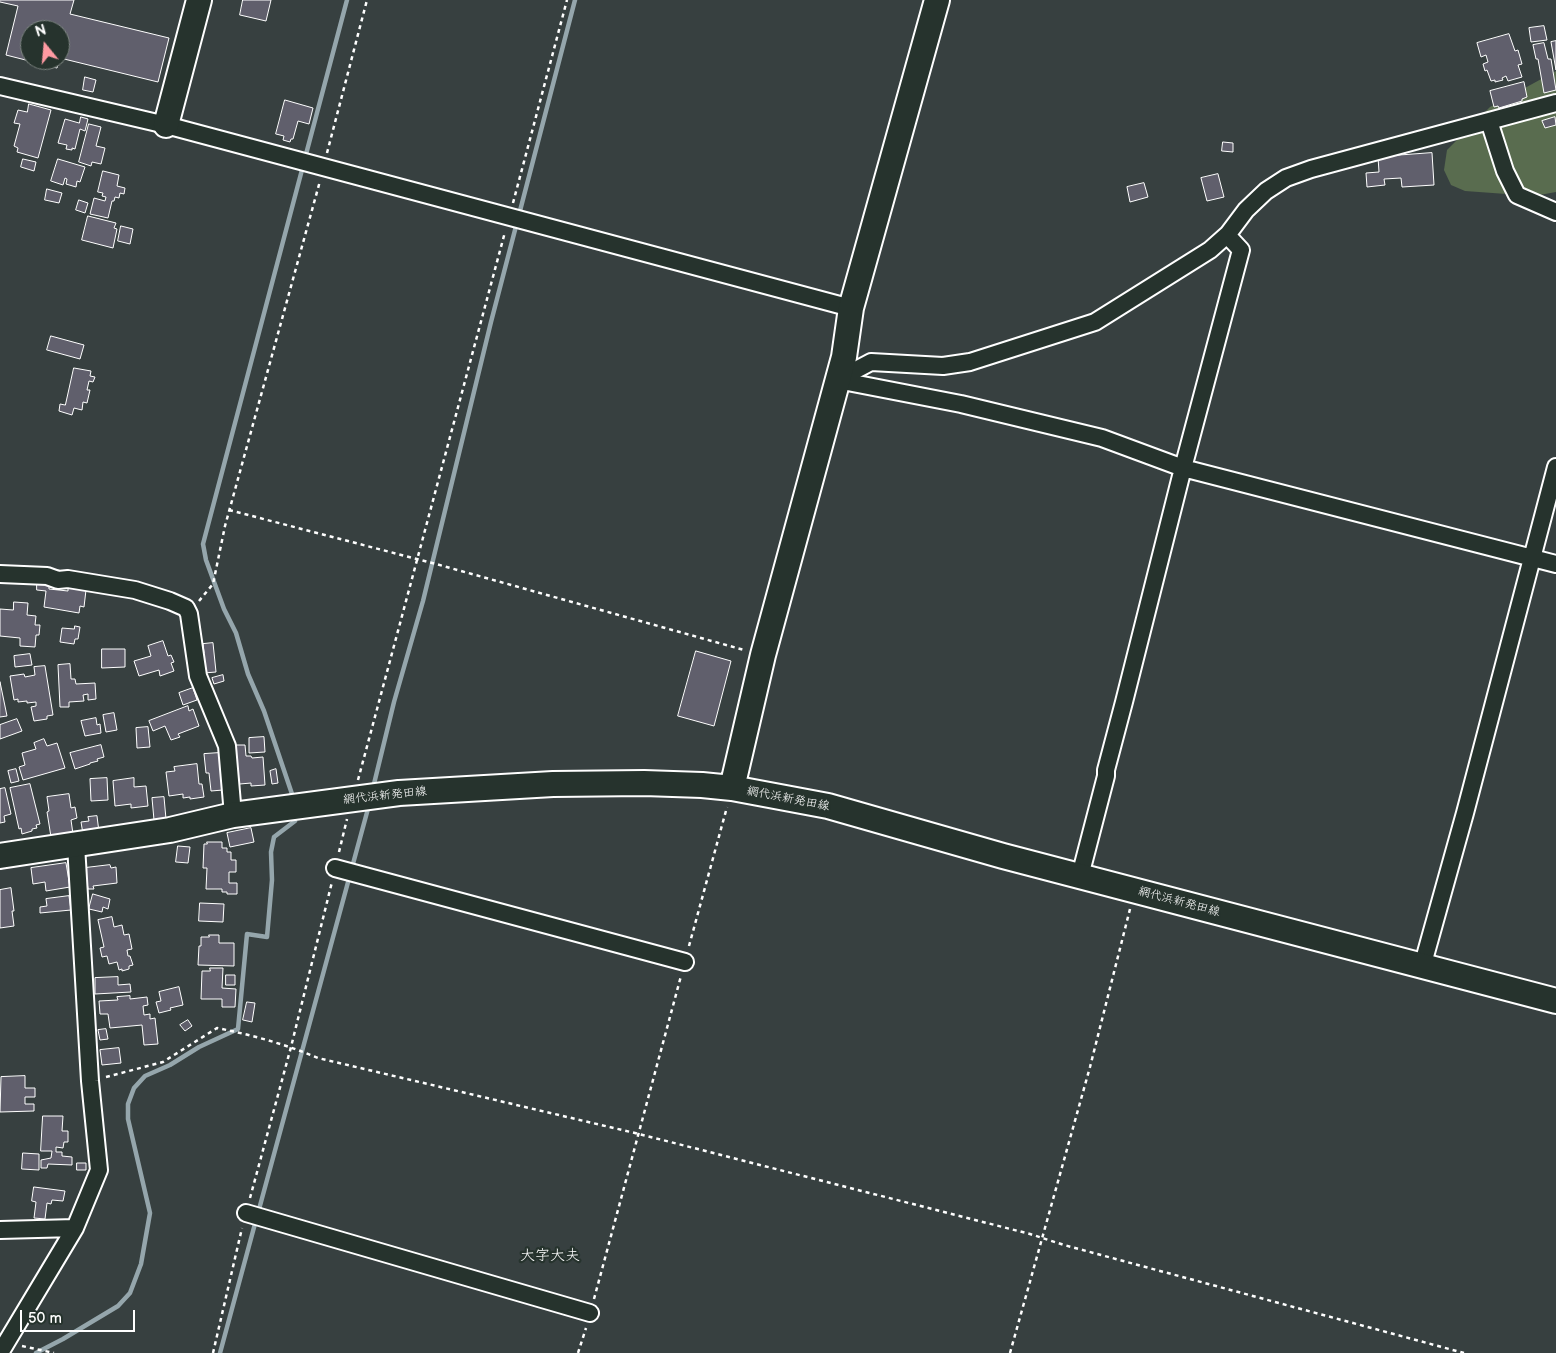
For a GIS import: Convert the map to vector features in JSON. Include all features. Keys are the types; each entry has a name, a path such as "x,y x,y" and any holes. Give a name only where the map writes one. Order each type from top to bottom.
{"main road":[{"path":"166,125 199,0"},
{"path":"732,788 763,655 844,357 851,308 937,0"},
{"name":"網代浜新発田線","path":"0,856 170,830 233,815 352,798 427,791 553,784 644,783 732,788 828,806 1135,891 1556,1002"}],"street":[{"path":"0,86 166,125 851,308"},
{"path":"837,380 871,362 943,366 970,362 1095,322 1173,275 1210,250 1227,235 1246,210 1266,191 1286,178 1311,169 1556,103"},
{"path":"1489,121 1505,172 1517,195 1556,212"},
{"path":"1080,876 1183,468 1241,250 1227,235"},
{"path":"837,380 961,404 1102,438 1183,468 1556,564"},
{"path":"1422,966 1465,812 1556,467"},
{"path":"0,574 47,576 58,580 135,590 186,608 189,614 198,676 227,746 233,815"},
{"path":"3,1348 75,1228 99,1170 90,1082 76,845"},
{"path":"335,868 685,962"},
{"path":"246,1213 590,1313"},
{"path":"0,1230 75,1228"}],"path":[{"path":"189,614 213,584 229,510 323,167 366,0"},
{"path":"510,212 567,0"},
{"path":"213,1353 246,1213 290,1047 352,798 505,231"},
{"path":"229,510 436,564 763,655"},
{"path":"578,1353 732,788"},
{"path":"1010,1353 1090,1068 1135,891"},
{"path":"90,1082 164,1062 217,1028 254,1036 318,1058 639,1134 1042,1237 1064,1245 1464,1353"},
{"path":"3,1348 54,1353"}],"green space":[{"path":"1556,71 1556,192 1534,196 1465,191 1451,185 1444,170 1447,150 1490,107"}],"building":[{"path":"0,0 74,0 70,14 169,38 158,82 70,60 70,20 20,20 20,59 6,55 18,6 0,2"},
{"path":"243,0 271,0 266,21 240,15"},
{"path":"1544,26 1547,40 1531,42 1529,28"},
{"path":"1509,34 1515,51 1518,50 1522,64 1518,65 1522,77 1508,81 1506,76 1502,78 1503,80 1491,81 1483,64 1488,62 1486,55 1481,57 1477,43"},
{"path":"1556,41 1556,70 1551,42"},
{"path":"1544,43 1548,59 1551,59 1556,90 1544,93 1538,59 1536,59 1533,45"},
{"path":"85,77 96,80 93,92 83,90"},
{"path":"1524,82 1527,97 1522,99 1522,101 1499,108 1498,106 1494,107 1490,91"},
{"path":"285,100 313,108 309,124 298,121 293,139 290,142 283,140 284,136 276,134"},
{"path":"29,104 51,110 38,158 17,152 18,148 14,146 20,124 14,123 18,110 27,112"},
{"path":"81,117 88,119 85,131 80,129 75,149 66,149 67,145 58,143 65,119 79,123"},
{"path":"1555,117 1556,125 1545,128 1542,121"},
{"path":"89,124 101,127 96,146 105,148 101,164 92,162 91,166 79,162"},
{"path":"1223,142 1233,143 1233,152 1222,151"},
{"path":"1432,153 1434,185 1402,187 1401,178 1384,179 1385,185 1367,187 1366,173 1379,172 1378,157"},
{"path":"23,159 36,162 34,171 21,167"},
{"path":"58,159 85,167 80,182 77,181 76,187 66,184 67,179 65,178 63,185 51,181"},
{"path":"103,171 119,175 117,186 125,188 124,194 120,193 119,198 115,197 114,201 112,201 108,218 90,214 94,198 105,201 106,197 102,196 103,193 98,192"},
{"path":"1218,174 1224,197 1207,201 1201,178"},
{"path":"1144,183 1148,197 1130,202 1127,187"},
{"path":"47,189 62,193 59,203 45,200"},
{"path":"79,200 88,203 85,213 76,210"},
{"path":"88,216 116,223 114,228 117,229 113,248 82,240"},
{"path":"121,226 133,229 130,244 118,241"},
{"path":"51,336 84,345 80,359 47,350"},
{"path":"74,368 91,371 90,376 95,377 93,382 89,381 87,390 90,390 87,403 83,402 82,410 74,408 72,415 59,411 60,404 65,405"},
{"path":"37,583 49,585 49,589 68,591 68,588 86,590 84,607 80,606 79,613 44,607 46,591 37,590"},
{"path":"14,602 28,603 27,615 36,616 35,625 40,625 39,635 36,635 35,647 20,646 20,638 0,636 0,609 13,610"},
{"path":"75,626 80,627 78,639 75,639 74,644 60,642 62,628 74,629"},
{"path":"163,641 168,656 171,655 174,662 171,663 174,671 160,676 159,670 139,676 134,661 151,656 148,646"},
{"path":"213,643 216,672 204,673 203,644"},
{"path":"102,649 125,649 125,667 102,668"},
{"path":"696,651 731,661 714,726 678,716"},
{"path":"30,654 32,665 15,667 14,656"},
{"path":"70,664 71,679 75,679 76,684 95,683 96,699 88,700 88,694 83,695 84,701 69,702 69,707 60,707 58,665"},
{"path":"45,666 53,715 47,716 47,719 34,721 31,707 36,706 36,702 27,703 27,701 18,702 18,699 14,700 10,676 24,674 25,677 35,675 34,667"},
{"path":"223,675 224,681 214,684 212,678"},
{"path":"0,682 7,716 0,717"},
{"path":"193,688 197,700 183,705 179,693"},
{"path":"188,706 189,711 193,709 199,726 178,734 180,737 171,740 165,726 153,731 149,721"},
{"path":"114,713 117,730 106,732 103,715"},
{"path":"96,718 97,725 100,724 101,733 85,736 81,721"},
{"path":"17,719 22,731 0,739 0,725"},
{"path":"148,727 150,747 137,748 136,728"},
{"path":"264,737 265,752 249,753 249,738"},
{"path":"44,739 47,746 57,743 65,768 23,780 19,767 25,765 22,753 36,749 34,743"},
{"path":"101,745 104,757 75,769 70,753"},
{"path":"234,745 245,745 246,756 251,756 252,758 263,757 265,785 251,786 251,783 240,784"},
{"path":"219,753 223,790 211,791 209,773 206,773 204,754"},
{"path":"197,764 199,784 202,784 204,797 183,798 183,794 169,796 166,772 175,771 174,767"},
{"path":"16,769 19,781 11,783 8,771"},
{"path":"276,769 278,783 272,784 270,771"},
{"path":"107,778 108,800 91,801 90,779"},
{"path":"134,778 134,787 146,786 148,806 131,808 131,804 115,806 113,781"},
{"path":"30,784 40,824 36,825 37,828 32,829 32,831 22,834 21,828 19,829 10,788"},
{"path":"5,788 11,814 4,816 5,822 0,823 0,789"},
{"path":"69,794 71,808 75,807 77,818 71,820 73,834 51,837 47,797"},
{"path":"164,797 166,819 154,820 152,798"},
{"path":"97,816 99,832 83,834 81,822 89,821 88,817"},
{"path":"251,828 254,842 230,847 227,833"},
{"path":"207,842 222,842 222,848 227,848 227,852 231,852 231,860 236,860 236,872 229,872 229,883 237,883 237,894 227,894 227,892 222,892 222,889 206,889 207,868 203,868 204,844 207,844"},
{"path":"178,846 190,847 188,863 176,862"},
{"path":"66,863 70,887 46,891 45,882 33,884 31,868"},
{"path":"110,865 111,868 116,867 117,883 93,886 94,889 88,889 85,868"},
{"path":"11,888 14,926 0,928 0,890"},
{"path":"93,894 110,899 108,909 103,907 102,912 89,909"},
{"path":"69,896 71,910 40,913 40,907 47,906 46,899"},
{"path":"200,903 224,904 223,922 199,921"},
{"path":"112,917 114,927 122,925 124,935 129,934 132,949 127,950 133,965 129,966 129,969 122,971 122,969 119,970 117,962 109,964 107,956 102,957 100,948 104,947 98,920"},
{"path":"209,935 219,935 219,943 234,943 234,966 198,965 201,937 209,937"},
{"path":"210,968 223,968 222,988 236,989 235,1007 222,1007 222,999 201,999 202,971 210,971"},
{"path":"226,975 235,975 235,985 226,985"},
{"path":"118,977 118,985 130,984 131,992 95,994 95,978"},
{"path":"179,987 183,1005 159,1013 156,1002 161,1001 159,992"},
{"path":"130,996 130,999 147,997 148,1005 143,1006 144,1015 150,1014 150,1019 155,1018 158,1044 144,1045 142,1025 110,1028 108,1014 100,1014 99,1001 118,1000 117,997"},
{"path":"247,1002 255,1003 252,1022 243,1020"},
{"path":"188,1020 192,1026 185,1031 180,1025"},
{"path":"106,1029 108,1039 100,1040 98,1030"},
{"path":"119,1048 121,1063 102,1065 100,1050"},
{"path":"25,1076 25,1088 35,1088 35,1097 25,1097 25,1104 34,1104 34,1111 0,1112 1,1077"},
{"path":"43,1116 63,1116 62,1131 68,1131 68,1142 64,1142 63,1148 56,1147 56,1152 62,1152 62,1156 72,1157 72,1165 48,1164 47,1168 41,1168 41,1160 51,1158 52,1151 41,1151"},
{"path":"23,1153 39,1154 39,1170 22,1169"},
{"path":"77,1163 86,1163 86,1170 77,1170"},
{"path":"34,1187 65,1191 63,1201 52,1200 51,1204 47,1203 45,1219 34,1218 36,1202 32,1201"}],"waterway":[{"path":"305,158 347,0"},
{"path":"373,788 394,702 423,601 491,322 575,0"},
{"path":"292,794 264,711 248,674 236,633 224,609 206,560 203,544 303,166"},
{"path":"258,1213 369,805"},
{"path":"36,1353 118,1306 130,1293 141,1264 150,1213 128,1119 128,1104 134,1088 145,1076 170,1065 199,1047 238,1029 247,934 267,937 272,880 271,852 274,837 295,821"},
{"path":"220,1353 256,1220"}],"district":[{"name":"大字大夫","path":"550,1256"}]}
